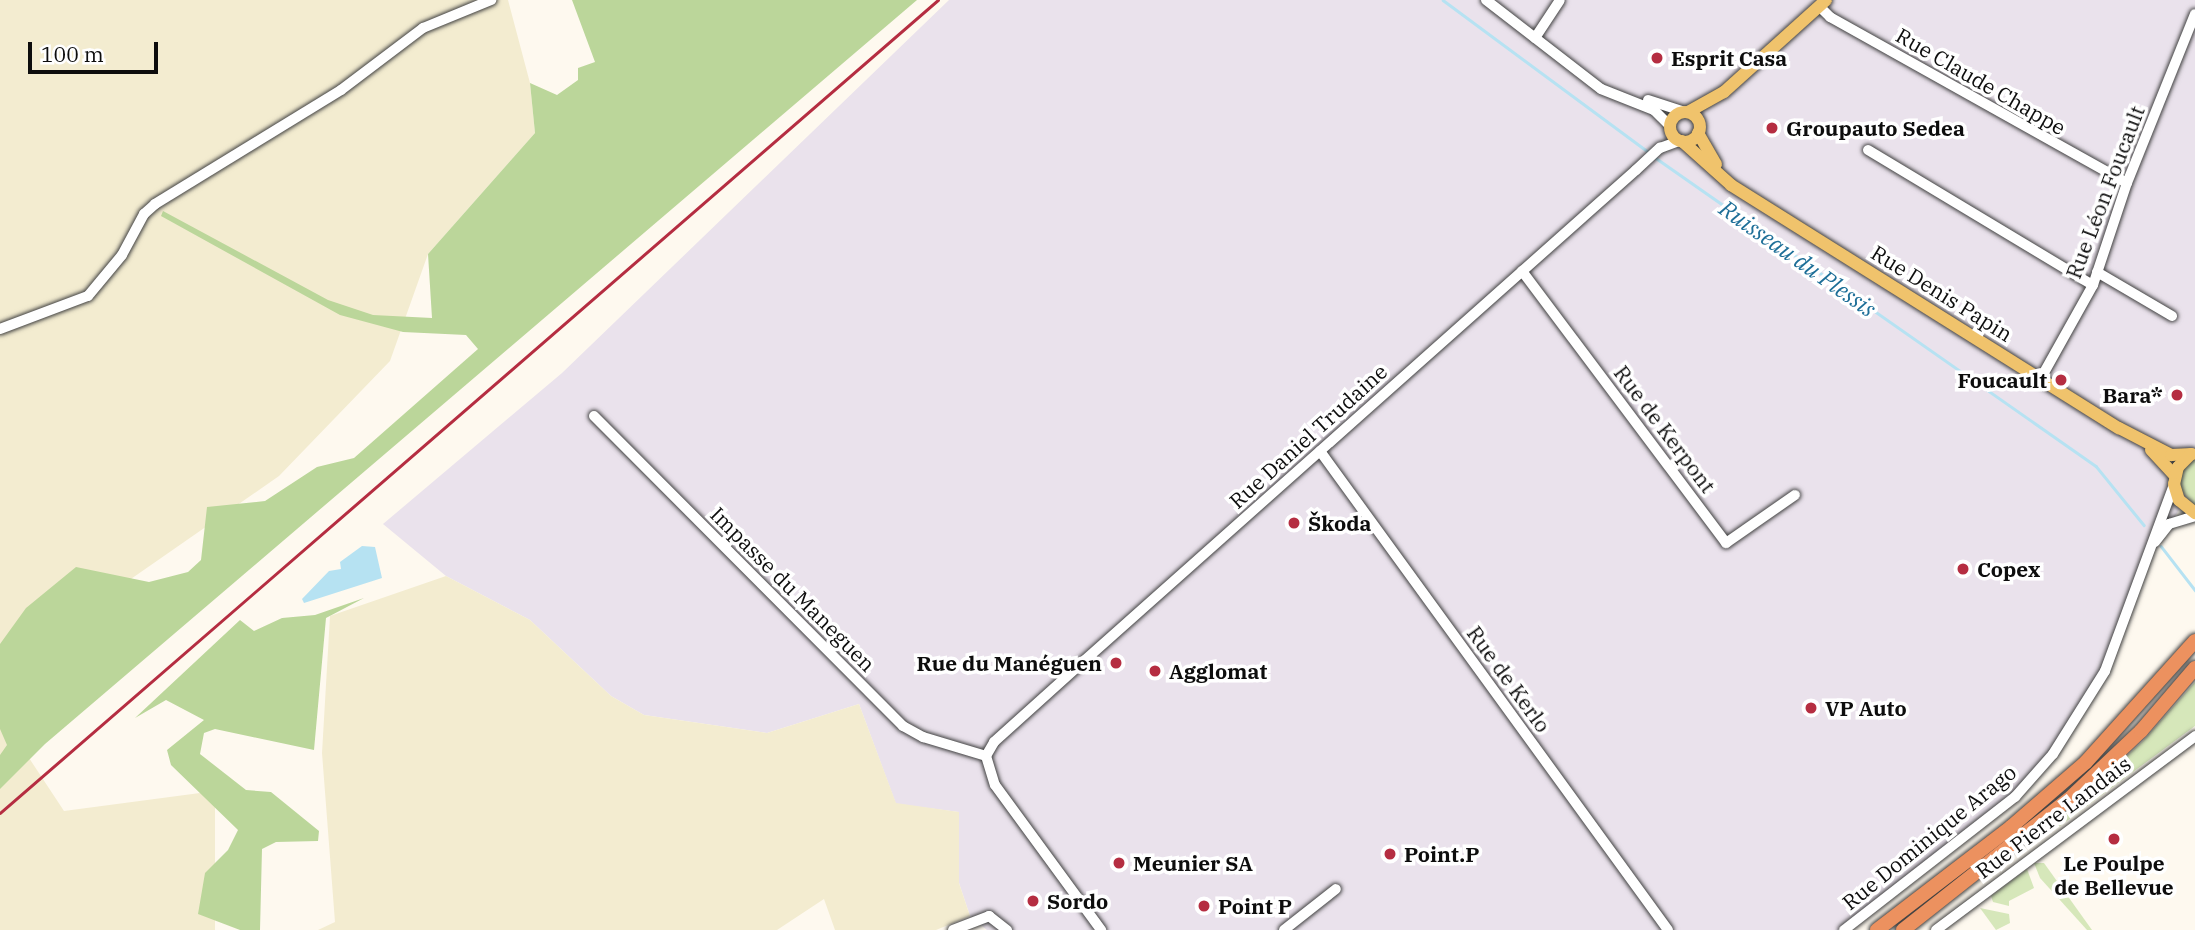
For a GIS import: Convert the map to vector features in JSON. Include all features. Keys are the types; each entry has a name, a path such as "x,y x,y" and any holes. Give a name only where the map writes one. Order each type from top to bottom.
{"highway":[{"path":"1877,930 2011,827 2086,762 2195,641"},
{"path":"1903,930 2069,799 2141,731 2195,668"}],"main road":[{"path":"1670,128 1673,118 1724,92 1823,3"},
{"path":"1681,141 1699,130 1724,92"},
{"name":"Rue Denis Papin","path":"1686,112 1699,130 1714,162 1744,191"},
{"name":"Rue Denis Papin","path":"1670,128 1722,179 2041,378 2157,455 2174,480 2179,500 2195,515"},
{"name":"Rue Denis Papin","path":"2119,428 2171,454 2194,453"},
{"path":"2174,480 2194,453"}],"street":[{"path":"0,329 88,296 155,204 341,90 423,28 491,0"},
{"path":"1486,0 1601,89 1620,99 1654,110 1670,128"},
{"path":"1535,38 1560,0"},
{"name":"Rue Claude Chappe","path":"1823,3 1830,18 2127,183"},
{"name":"Rue Léon Foucault","path":"2041,378 2092,285 2127,183 2195,13"},
{"path":"1620,99 1646,100 1686,112"},
{"name":"Rue Daniel Trudaine","path":"986,756 994,742 1644,163 1660,148 1670,128"},
{"name":"Rue Daniel Trudaine","path":"1660,148 1681,141"},
{"path":"1868,150 2092,285"},
{"name":"Rue de Kerpont","path":"1522,271 1726,543 1795,495"},
{"path":"2097,271 2172,316"},
{"name":"Impasse du Maneguen","path":"594,415 903,726 923,737 986,756"},
{"name":"Rue de Kerlo","path":"1320,451 1668,930"},
{"name":"Rue Dominique Arago","path":"1843,930 2015,797 2053,754 2105,671 2159,529 2174,480"},
{"path":"2159,529 2195,515"},
{"name":"Rue Pierre Landais","path":"1936,930 2195,736"},
{"path":"986,756 995,785 1101,930"},
{"path":"1284,930 1336,890"},
{"path":"953,930 989,916 1006,930"}],"shaded area":[{"path":"0,0 508,0 530,83 535,133 428,254 390,361 279,476 0,670"},
{"path":"949,0 2195,0 2195,484 2142,570 2105,671 2034,777 1844,930 987,930 970,916 959,883 959,812 896,804 859,704 767,733 644,715 611,696 530,620 446,576 383,524 562,373"},
{"path":"446,576 530,620 611,696 644,715 767,733 859,704 896,803 959,812 959,883 970,916 936,930 835,930 824,899 777,930 318,930 335,922 322,753 330,616"},
{"path":"0,714 64,811 215,791 215,930 0,930"}],"green space":[{"path":"572,0 917,0 45,744 0,789 0,755 7,745 0,729 0,644 26,608 76,567 149,582 188,572 201,560 207,507 265,501 317,467 354,458 478,349 466,335 403,332 340,315 161,216 163,211 328,300 373,315 432,318 428,254 535,133 530,83 557,95 578,80 578,68 595,62"},
{"path":"2195,458 2195,508 2179,487 2182,469"},
{"path":"364,598 326,618 314,750 215,729 204,733 200,754 246,790 271,792 319,831 318,841 276,842 262,849 260,930 240,930 198,914 205,873 228,850 238,830 171,765 167,750 204,720 166,700 135,718 240,620 254,631 282,618 315,615"},
{"path":"2195,682 2195,726 2056,829 2052,824 2143,741"},
{"path":"2034,863 2044,863 2092,930 2087,930 2040,878"},
{"path":"2027,869 2034,888 2009,901 2009,906 1993,902 1991,896"},
{"path":"1980,908 2009,914 2010,923 1996,930"}],"water":[{"path":"362,546 375,547 382,578 304,603 302,599 329,571 341,569 340,562"}],"waterway":[{"name":"Ruisseau du Plessis","path":"1443,0 1651,154"},
{"name":"Ruisseau du Plessis","path":"1656,158 2096,466 2144,525"},
{"name":"Ruisseau du Plessis","path":"2161,546 2195,590"}],"railway":[{"path":"0,813 938,0"}],"place":[{"name":"Esprit Casa","path":"1657,58"},
{"name":"Groupauto Sedea","path":"1772,128"},
{"name":"Foucault","path":"2061,380"},
{"name":"Bara*","path":"2177,395"},
{"name":"Škoda","path":"1294,523"},
{"name":"Copex","path":"1963,569"},
{"name":"Rue du Manéguen","path":"1116,663"},
{"name":"Agglomat","path":"1155,671"},
{"name":"VP Auto","path":"1811,708"},
{"name":"Le Poulpe de Bellevue","path":"2114,839"},
{"name":"Point.P","path":"1390,854"},
{"name":"Meunier SA","path":"1119,863"},
{"name":"Sordo","path":"1033,901"},
{"name":"Point P","path":"1204,906"}]}
